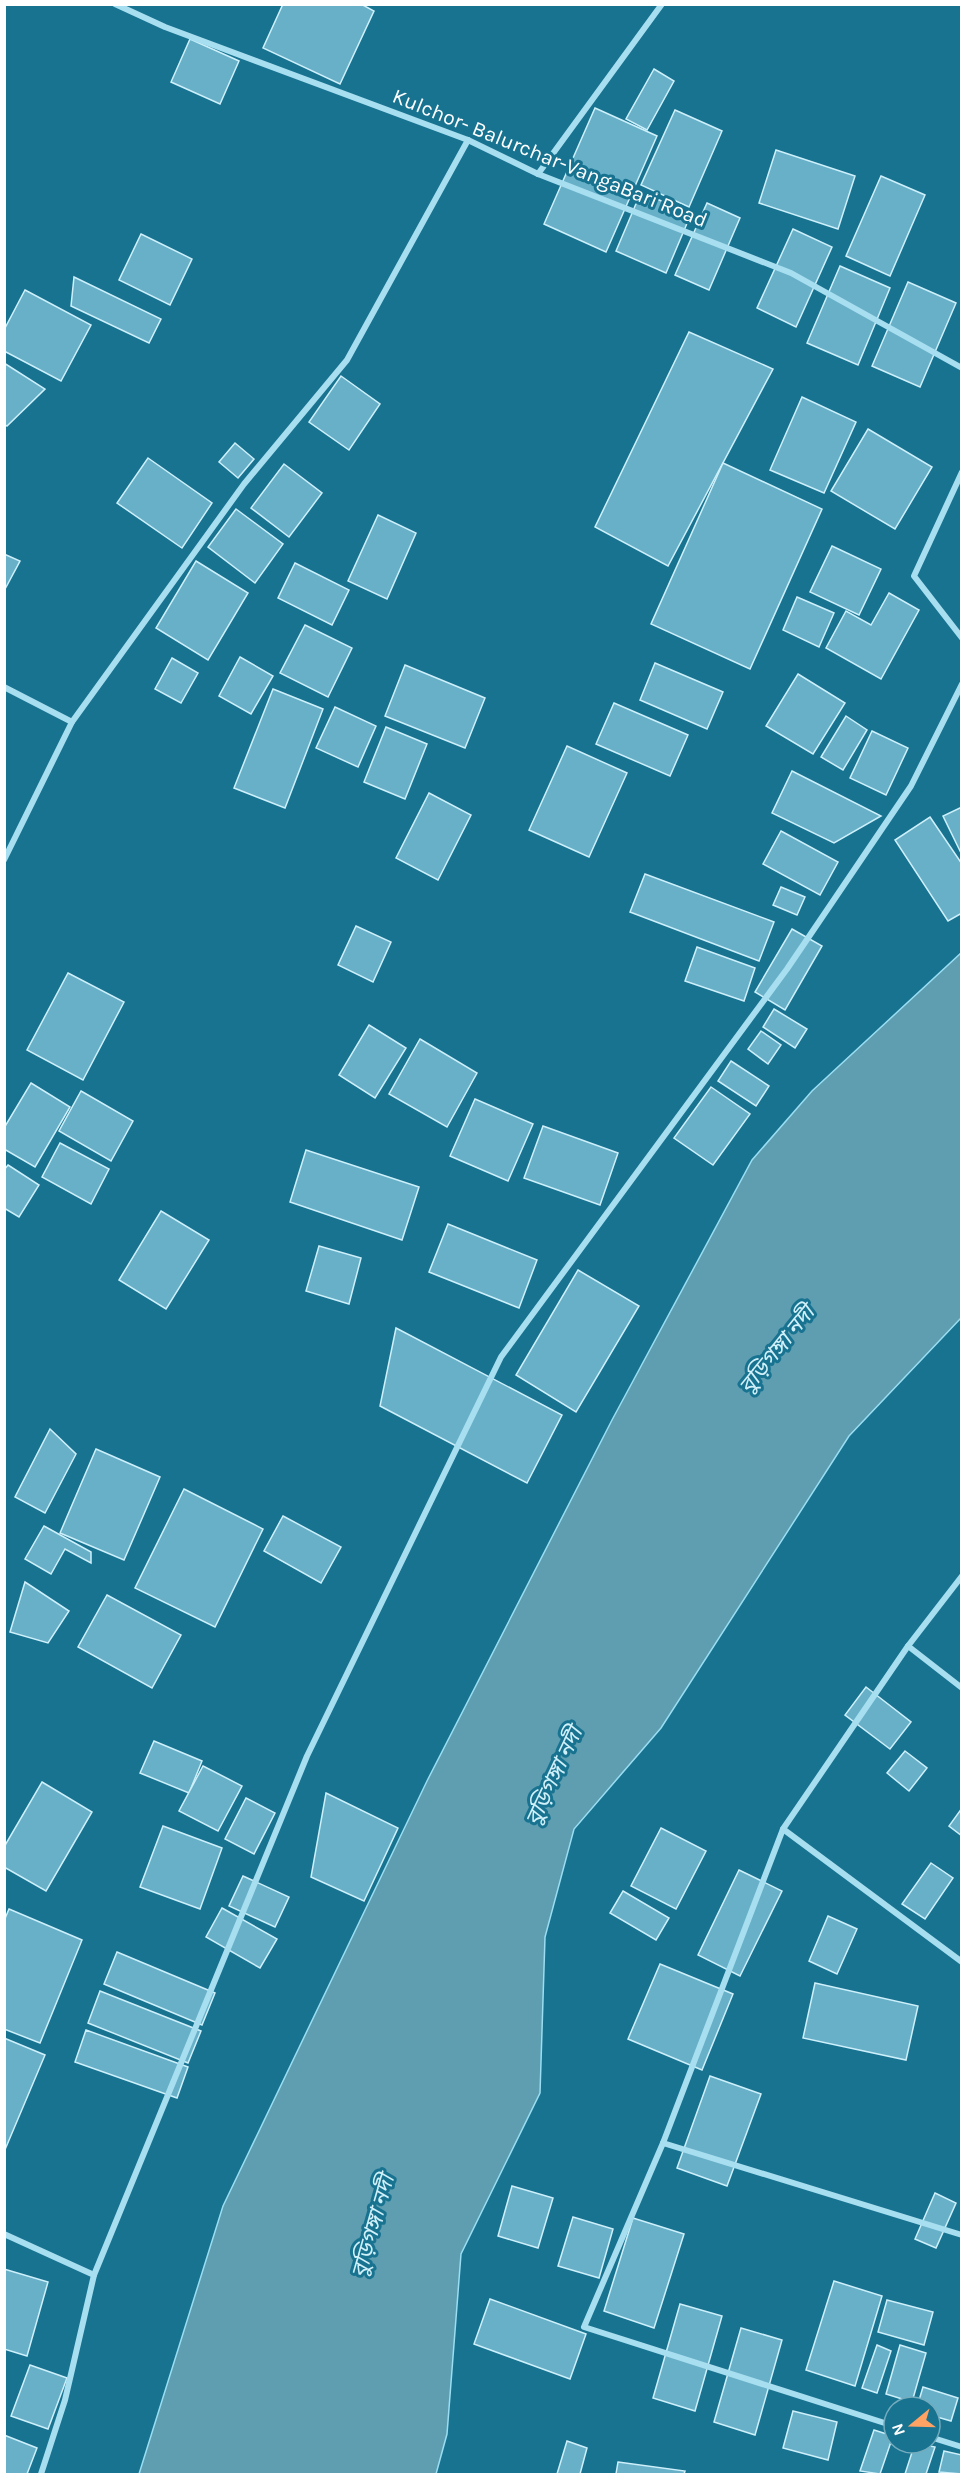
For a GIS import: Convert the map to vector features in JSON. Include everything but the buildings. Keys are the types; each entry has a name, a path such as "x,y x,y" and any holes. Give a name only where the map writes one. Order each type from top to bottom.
{"street":[{"name":"Kulchor- Balurchar-VangaBari Road","path":"115,4 165,27 468,140 538,174 791,273 962,368"},
{"path":"538,174 662,4"},
{"path":"4,860 72,722 244,484 346,360 468,140"},
{"path":"962,472 914,576 962,638"},
{"path":"41,2475 65,2400 94,2275 307,1756 501,1357 787,969 911,786 962,684"},
{"path":"4,687 72,722"},
{"path":"882,2422 584,2327 663,2143 783,1829 908,1646 962,1576"},
{"path":"908,1646 962,1688"},
{"path":"783,1829 962,1962"},
{"path":"663,2143 962,2235"},
{"path":"4,2234 94,2275"},
{"path":"942,2441 962,2447"}],"water":[{"name":"বুড়িগঙ্গা নদী","path":"961,953 961,1318 849,1436 661,1728 574,1829 545,1937 540,2093 461,2254 447,2434 436,2474 139,2474 223,2206 427,1781 612,1420 752,1160 812,1091"}]}
